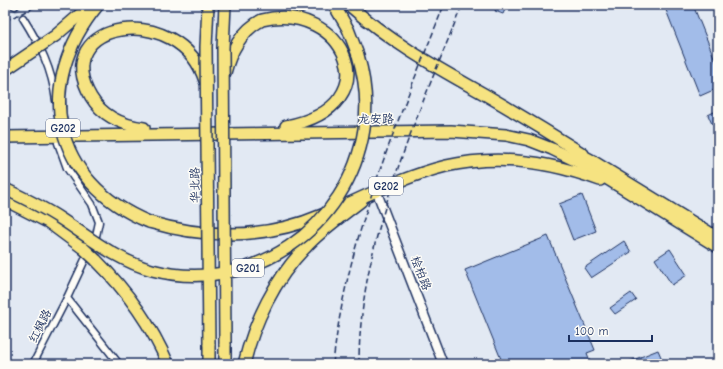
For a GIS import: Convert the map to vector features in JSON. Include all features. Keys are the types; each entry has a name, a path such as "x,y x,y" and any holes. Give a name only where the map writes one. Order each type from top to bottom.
{"highway":[{"path":"5,70 55,36 91,5"},
{"name":"G202","path":"98,5 75,37 64,65 59,97 63,129 68,145 79,168 95,188 121,208 150,222 199,233 221,235 250,233 289,226 305,221 376,190 446,166 468,162 513,160 556,166 580,172 625,190"},
{"name":"华北路","path":"208,5 207,88 209,364"},
{"path":"224,5 223,85 225,364"},
{"name":"G201","path":"5,188 37,204 118,256 152,270 182,276 214,275 242,270 272,258 307,234 327,213 344,189 358,158 362,144 365,129 366,101 363,70 354,41 334,5"},
{"path":"349,5 384,34 407,50 547,131 590,158"},
{"path":"223,85 227,63 244,34 260,21 276,14 295,12 323,21 332,28 339,38 347,56 349,68 347,80 338,99 321,115 310,120 286,126"},
{"path":"112,21 92,38 85,53 83,61 86,86 99,107 115,120 144,128"},
{"path":"174,28 192,50 202,68 207,88"},
{"name":"龙安路","path":"5,130 286,126 482,126 531,135 590,158 718,238"},
{"name":"龙安路","path":"5,137 481,132 529,140 585,165 718,247"},
{"path":"244,364 262,314 282,278 292,264 317,236 376,190"},
{"path":"5,200 48,222 83,248 96,260 124,291 139,311 168,364"}],"street":[{"path":"22,18 38,42 48,65 55,91 56,123"},
{"name":"红枫路","path":"33,364 67,298 96,236 99,222 92,204 67,168 58,143"},
{"name":"桧柏路","path":"376,190 443,364"},
{"path":"67,298 119,364"}],"building":[{"path":"497,5 507,5 503,14 495,11"},
{"path":"664,5 693,5 718,67 718,88 700,96"},
{"path":"718,110 718,122 712,124 708,115"},
{"path":"582,195 596,231 573,240 559,204"},
{"path":"548,236 595,350 587,353 591,364 503,364 465,270"},
{"path":"624,241 631,252 591,278 584,268"},
{"path":"670,249 687,275 672,285 655,259"},
{"path":"631,293 636,300 615,314 610,308"},
{"path":"658,350 664,364 623,364"}],"tunnel":[{"path":"15,6 23,18"}],"railway":[{"path":"5,21 39,5"},
{"path":"333,364 349,271 362,226 392,137 444,5"},
{"path":"359,364 362,318 369,272 380,226 410,136 462,5"}]}
